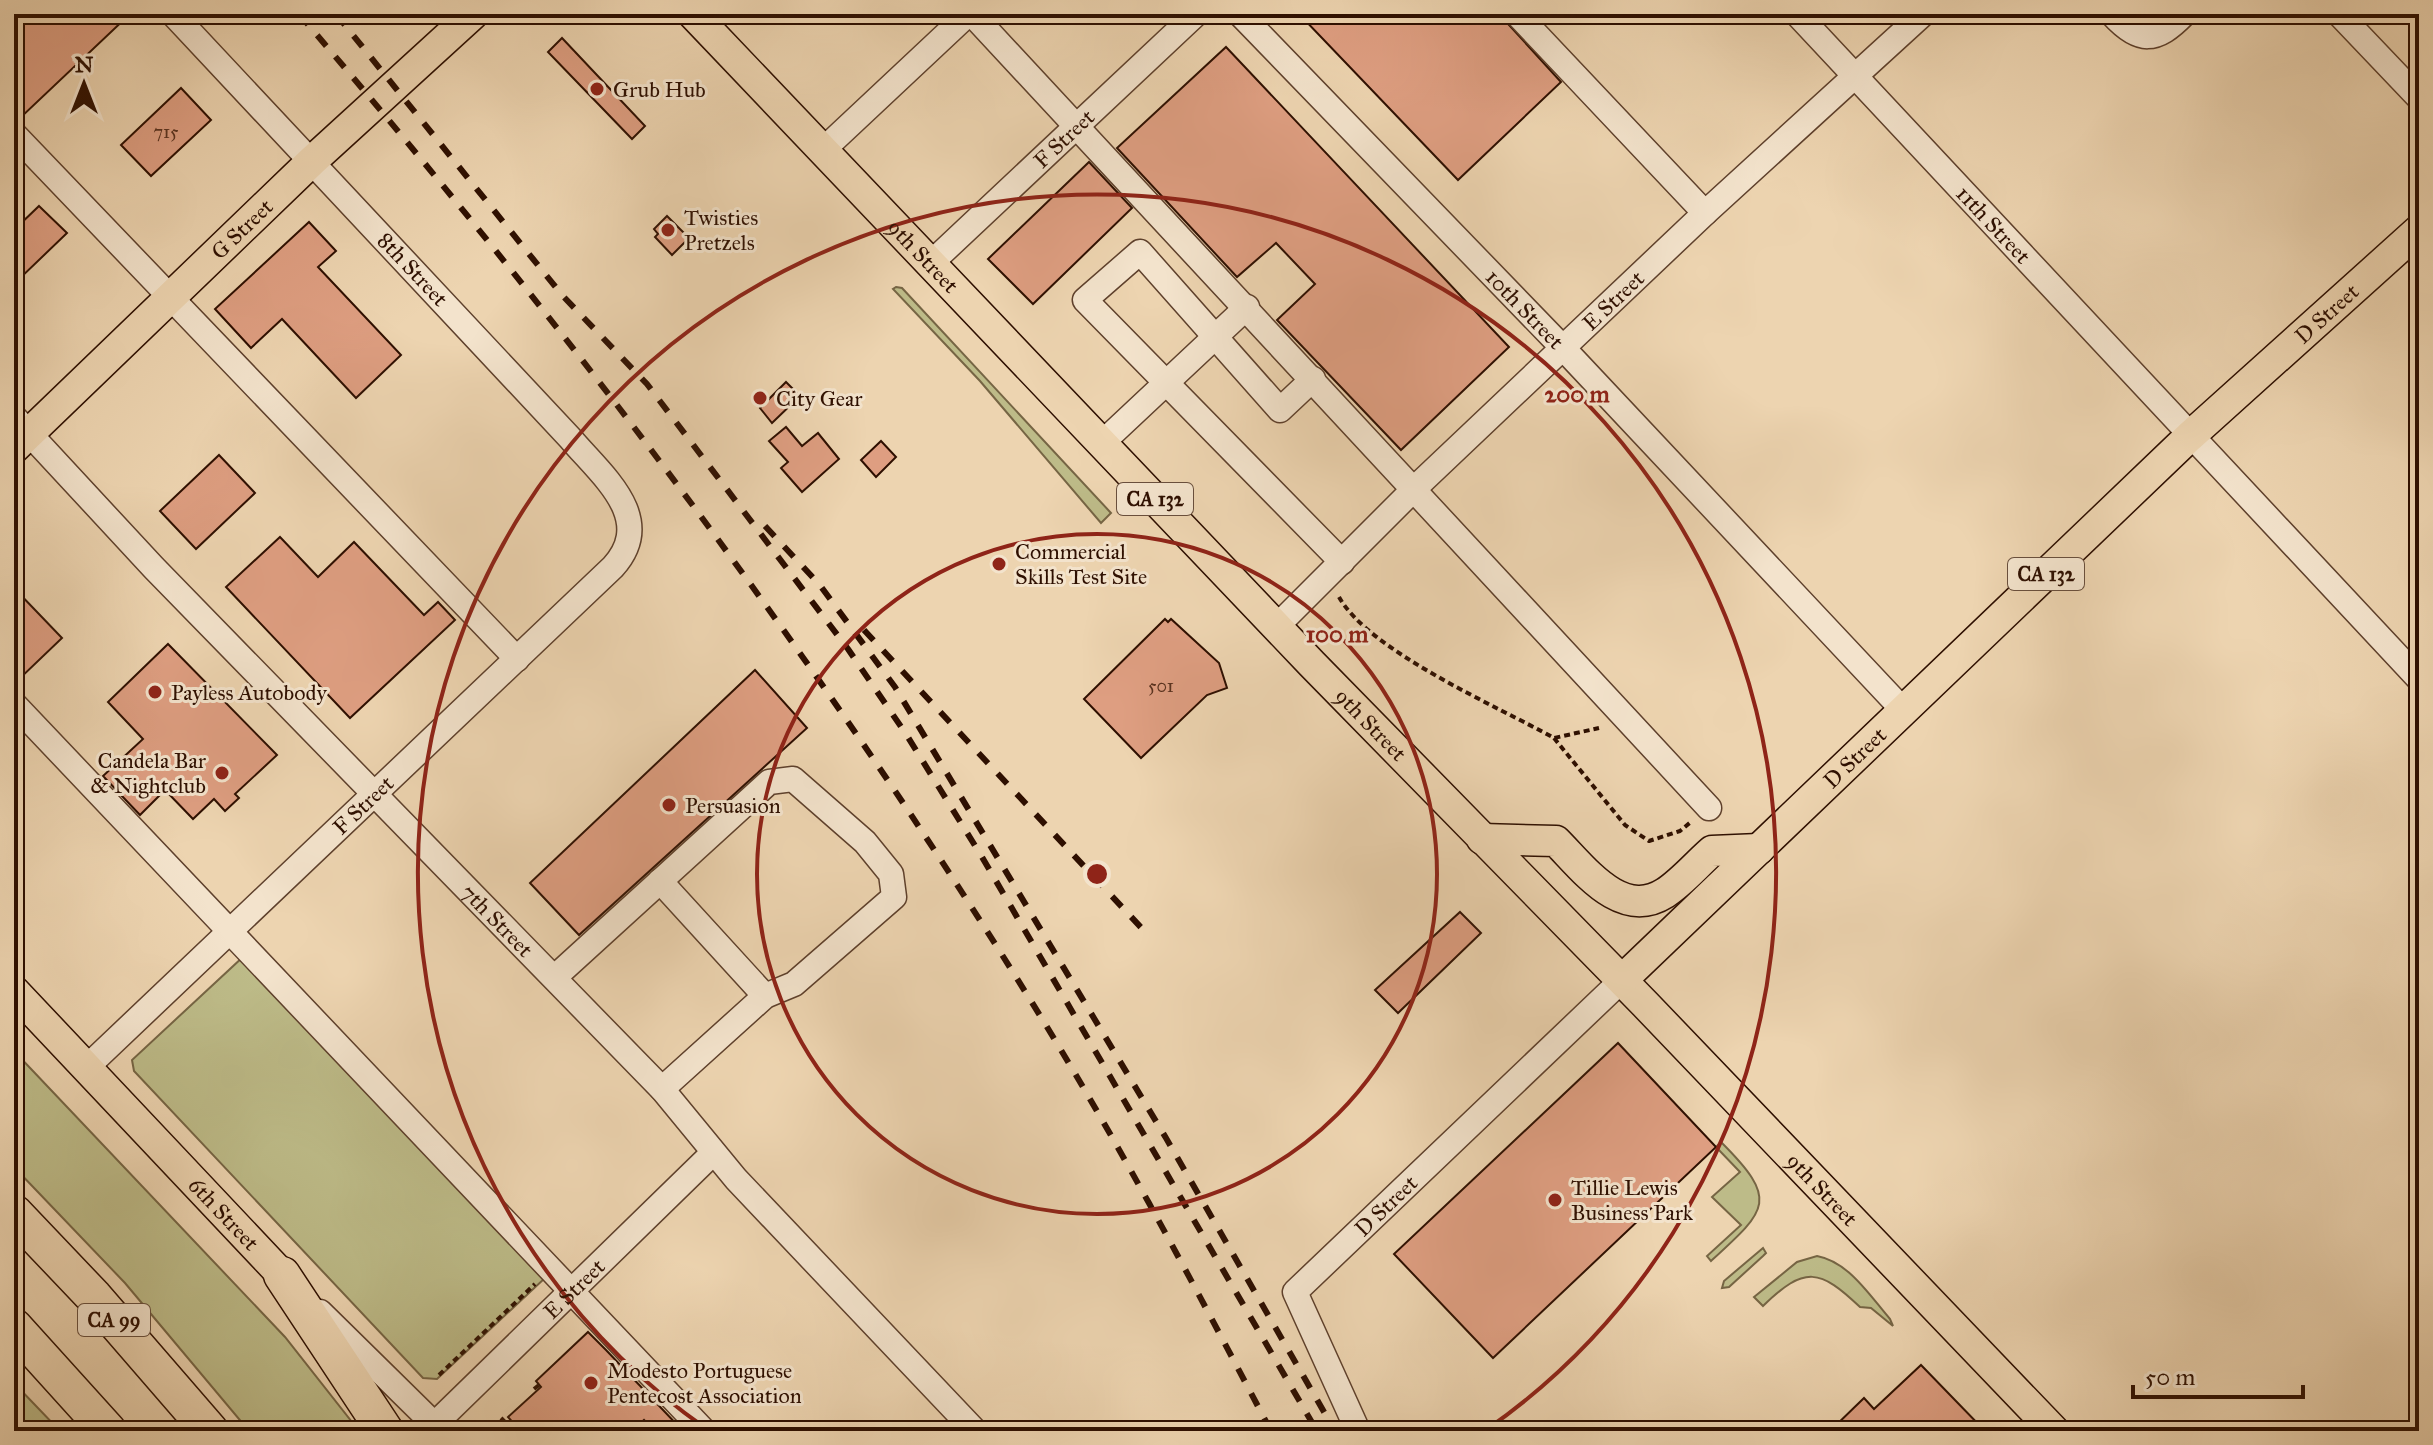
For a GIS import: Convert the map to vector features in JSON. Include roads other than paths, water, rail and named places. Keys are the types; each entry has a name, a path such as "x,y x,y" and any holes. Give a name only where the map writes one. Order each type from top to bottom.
{"highway":[{"name":"CA 99","path":"14,1213 94,1297 210,1431"},
{"path":"282,1275 385,1431"},
{"path":"14,1327 108,1431"},
{"path":"14,1340 51,1365"}],"main road":[{"name":"G Street","path":"19,432 169,299 312,161 473,14"},
{"name":"9th Street","path":"693,14 1277,626 2054,1431"},
{"name":"D Street","path":"1622,980 2189,437 2419,230"},
{"path":"1482,839 1556,841 1614,895 1629,902 1664,893 1712,851 1759,849"},
{"name":"6th Street","path":"14,991 282,1275"}],"street":[{"name":"8th Street","path":"173,14 570,438 621,500 631,517 630,537"},
{"path":"823,150 970,14 1247,307 1709,808"},
{"name":"F Street","path":"931,263 1196,14"},
{"name":"10th Street","path":"1240,14 1563,348 1904,711"},
{"path":"1517,14 1705,213"},
{"name":"11th Street","path":"1797,14 2189,437 2419,679"},
{"name":"E Street","path":"1277,626 1415,488 1705,213 1923,14"},
{"path":"2112,14 2135,36 2146,37 2170,28 2184,14"},
{"path":"2339,14 2419,98"},
{"path":"14,134 517,659"},
{"path":"1313,379 1280,410 1140,252 1085,300 1335,569"},
{"path":"1102,443 1247,307"},
{"name":"7th Street","path":"19,432 555,977 662,1089 713,1153 975,1431"},
{"name":"F Street","path":"86,1068 613,567 625,554 630,537"},
{"path":"14,704 573,1292 696,1428"},
{"path":"555,977 769,782 793,779 865,842 891,874 894,897 794,984 765,996 662,1089"},
{"path":"660,881 765,996"},
{"name":"D Street","path":"1358,1431 1295,1292 1622,980"},
{"name":"E Street","path":"438,1427 713,1153"},
{"name":"6th Street","path":"282,1275 438,1427"}],"railway":[{"path":"299,14 398,131 589,369 681,490 859,738 1059,1047 1153,1210 1271,1431"},
{"path":"336,14 562,295 647,384 848,649 906,734 982,857 1317,1431"},
{"path":"765,526 819,584 895,687 1166,1138 1335,1431"},
{"path":"864,630 1149,936"}],"place":[{"name":"Grub Hub","path":"597,89"},
{"name":"Twisties Pretzels","path":"668,230"},
{"name":"City Gear","path":"760,398"},
{"name":"Commercial Skills Test Site","path":"999,564"},
{"name":"Payless Autobody","path":"155,692"},
{"name":"Candela Bar & Nightclub","path":"222,773"},
{"name":"Persuasion","path":"669,805"},
{"name":"Tillie Lewis Business Park","path":"1555,1200"},
{"name":"Modesto Portuguese Pentecost Association","path":"591,1383"}]}
